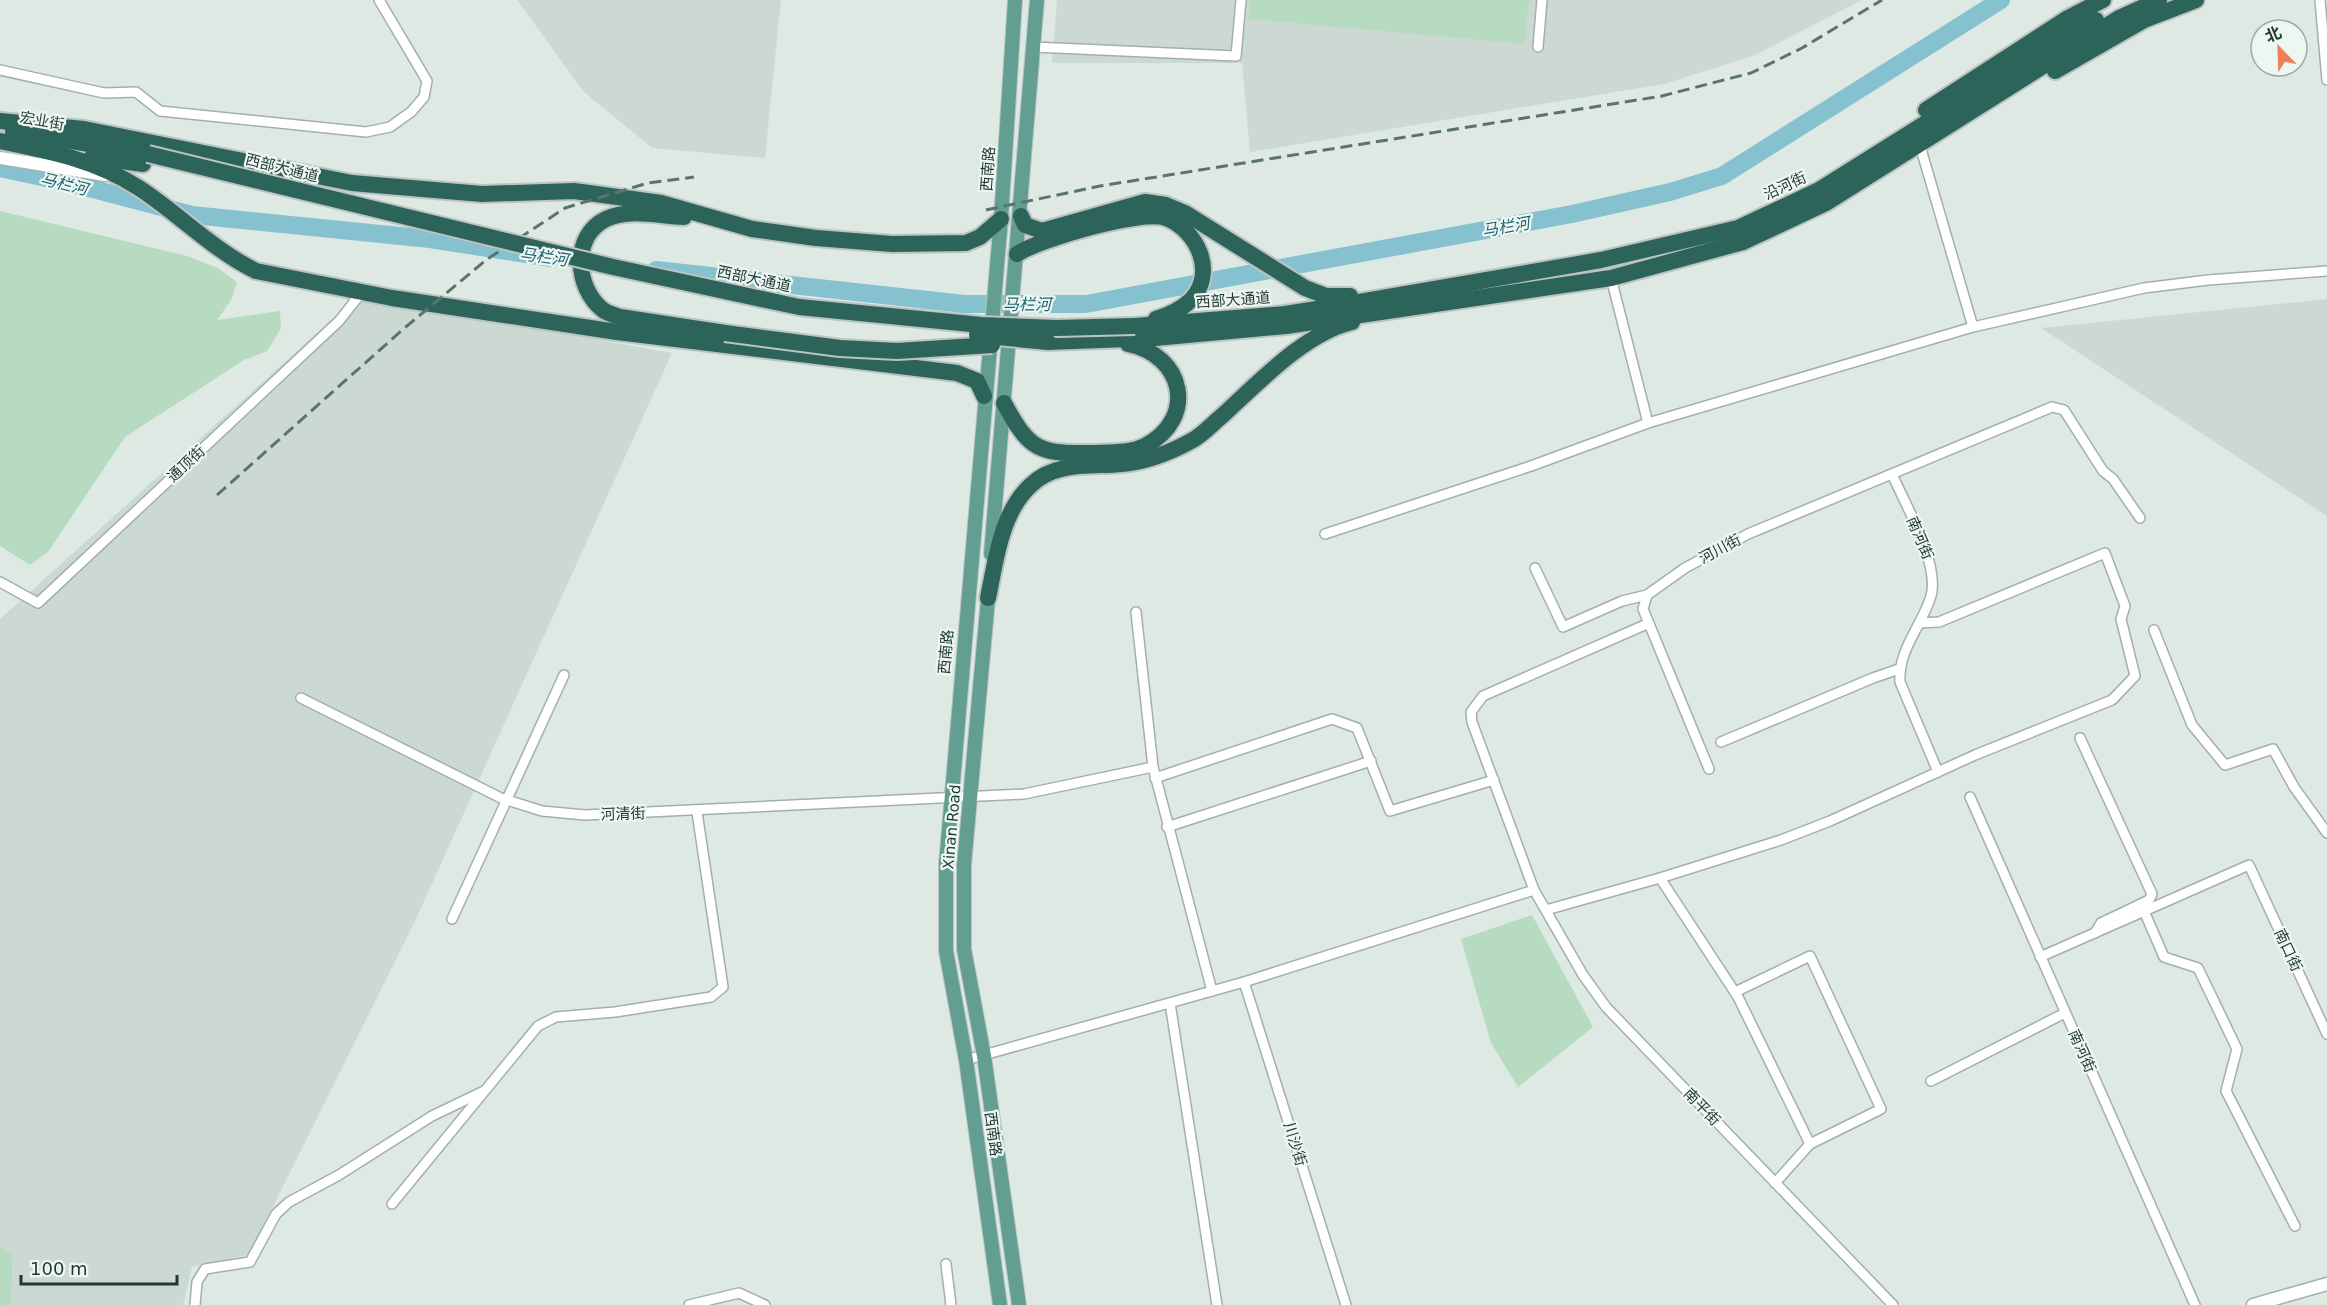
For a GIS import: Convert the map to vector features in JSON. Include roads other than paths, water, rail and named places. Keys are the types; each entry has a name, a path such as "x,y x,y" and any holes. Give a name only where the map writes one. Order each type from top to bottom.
{"highway":[{"path":"1738,228 1875,144 2068,18 2103,0"},
{"path":"1841,194 2043,58 2137,0"},
{"path":"2043,58 2159,0"},
{"path":"1611,278 1743,242 1841,194 2144,20 2196,0"},
{"name":"沿河街","path":"1514,275 1601,260 1738,228 1819,190 2043,58"},
{"path":"1,121 84,129 352,183 482,194 574,191 661,203 752,228 816,238 892,244 966,243 980,237 1001,219"},
{"name":"西部大通道","path":"1,121 46,138 799,307 981,325 1057,328 1135,326 1285,314 1514,275"},
{"path":"0,141 64,154 122,178 237,261 256,271 362,292 617,332 957,373 977,381 984,396"},
{"name":"西部大通道","path":"64,154 147,159 610,278 797,318 1048,342 1286,326 1472,299 1526,288 1611,278"},
{"path":"1021,216 1024,225 1042,231 1145,202 1166,205 1185,213 1305,288 1326,296 1345,297 1451,287"},
{"path":"715,218 629,213 606,219 594,228 585,241 581,254 582,276 586,288 604,311 620,317 840,348 897,351 1048,342"},
{"path":"1017,257 1040,242 1140,216 1151,215 1166,218 1189,231 1197,242 1202,272 1198,288 1192,299 1175,313 1135,326"},
{"path":"988,598 1010,513 1021,494 1034,482 1054,470 1082,465 1124,464 1166,453 1194,440 1301,348 1342,325 1472,299"},
{"path":"1004,403 1017,429 1034,446 1050,453 1126,452 1144,446 1163,432 1175,418 1180,403 1177,385 1170,371 1146,348 1098,340"}],"main road":[{"name":"西南路","path":"1000,1305 966,1060 946,951 946,864 984,396 998,258 1015,0"},
{"path":"1017,257 1037,0"},
{"path":"0,155 45,157 64,154"},
{"path":"0,155 122,178"},
{"name":"Xinan Road","path":"1017,257 964,865 964,949 984,1056 1019,1305"},
{"path":"2253,1305 2327,1284"}],"street":[{"path":"0,70 104,93 136,92 160,111 366,132 390,127 411,112 424,97 427,81 380,0"},
{"path":"1034,47 1236,57 1241,0"},
{"path":"1538,47 1542,0"},
{"path":"2320,0 2327,80"},
{"path":"1921,149 1973,327"},
{"path":"1325,534 1531,466 1648,423 1973,327 2144,288 2208,280 2327,271"},
{"path":"1611,278 1648,423"},
{"name":"通顶街","path":"0,582 38,603 339,321 362,292"},
{"name":"河川街","path":"1647,595 1685,567 1748,534 2052,407 2064,410 2103,471 2113,479 2140,518"},
{"name":"南河街","path":"1892,474 1932,567 1932,594 1908,642 1899,669"},
{"path":"1546,910 1660,878 1791,836 2112,700 2135,676 2121,619 2125,606 2105,553 1939,622 1919,623"},
{"path":"1535,567 1563,627 1622,601 1647,595 1643,609 1647,624 1709,769"},
{"path":"1136,612 1155,778 1212,991"},
{"path":"966,1060 1244,982 1534,890 1472,722 1471,712 1482,696 1647,624"},
{"path":"2154,630 2192,725 2225,765 2273,749 2294,787 2327,832"},
{"path":"1721,742 1899,669 1900,682 1938,772"},
{"path":"452,919 564,675"},
{"name":"河清街","path":"301,698 506,800 542,811 585,815 697,812 951,796 1023,794 1153,767"},
{"path":"1155,778 1332,719 1357,728 1390,811 1494,780"},
{"path":"2080,738 2152,894 2149,900 2101,923 2094,933"},
{"path":"1167,827 1371,761"},
{"name":"南河街","path":"1970,797 2195,1305"},
{"path":"392,1204 538,1026 556,1017 615,1012 711,997 723,987 697,812"},
{"name":"南口街","path":"2144,911 2249,866 2327,1034"},
{"path":"1660,878 1735,992 1810,1144"},
{"name":"南平街","path":"1534,890 1583,975 1606,1007 1893,1305"},
{"path":"2040,957 2144,911 2164,957 2198,968 2237,1050 2226,1091 2295,1226"},
{"path":"1735,992 1810,956 1881,1109 1810,1144 1775,1183"},
{"name":"川沙街","path":"1244,982 1346,1305"},
{"path":"1170,1003 1216,1305"},
{"path":"1931,1081 2066,1013"},
{"path":"195,1305 197,1282 205,1269 250,1262 276,1214 290,1203 432,1116 487,1090"},
{"path":"946,1264 951,1305"},
{"path":"689,1305 739,1293 765,1305"}],"waterway":[{"name":"马栏河","path":"656,270 964,304 1086,304 1572,214 1670,192 1722,176 2001,0"},
{"name":"马栏河","path":"0,168 74,184 192,215 430,239 551,258"}],"railway":[{"path":"986,210 1100,186 1662,96 1751,73 1802,48 1882,0"},
{"path":"217,495 401,331 486,260 565,208 648,183 694,177"}]}
